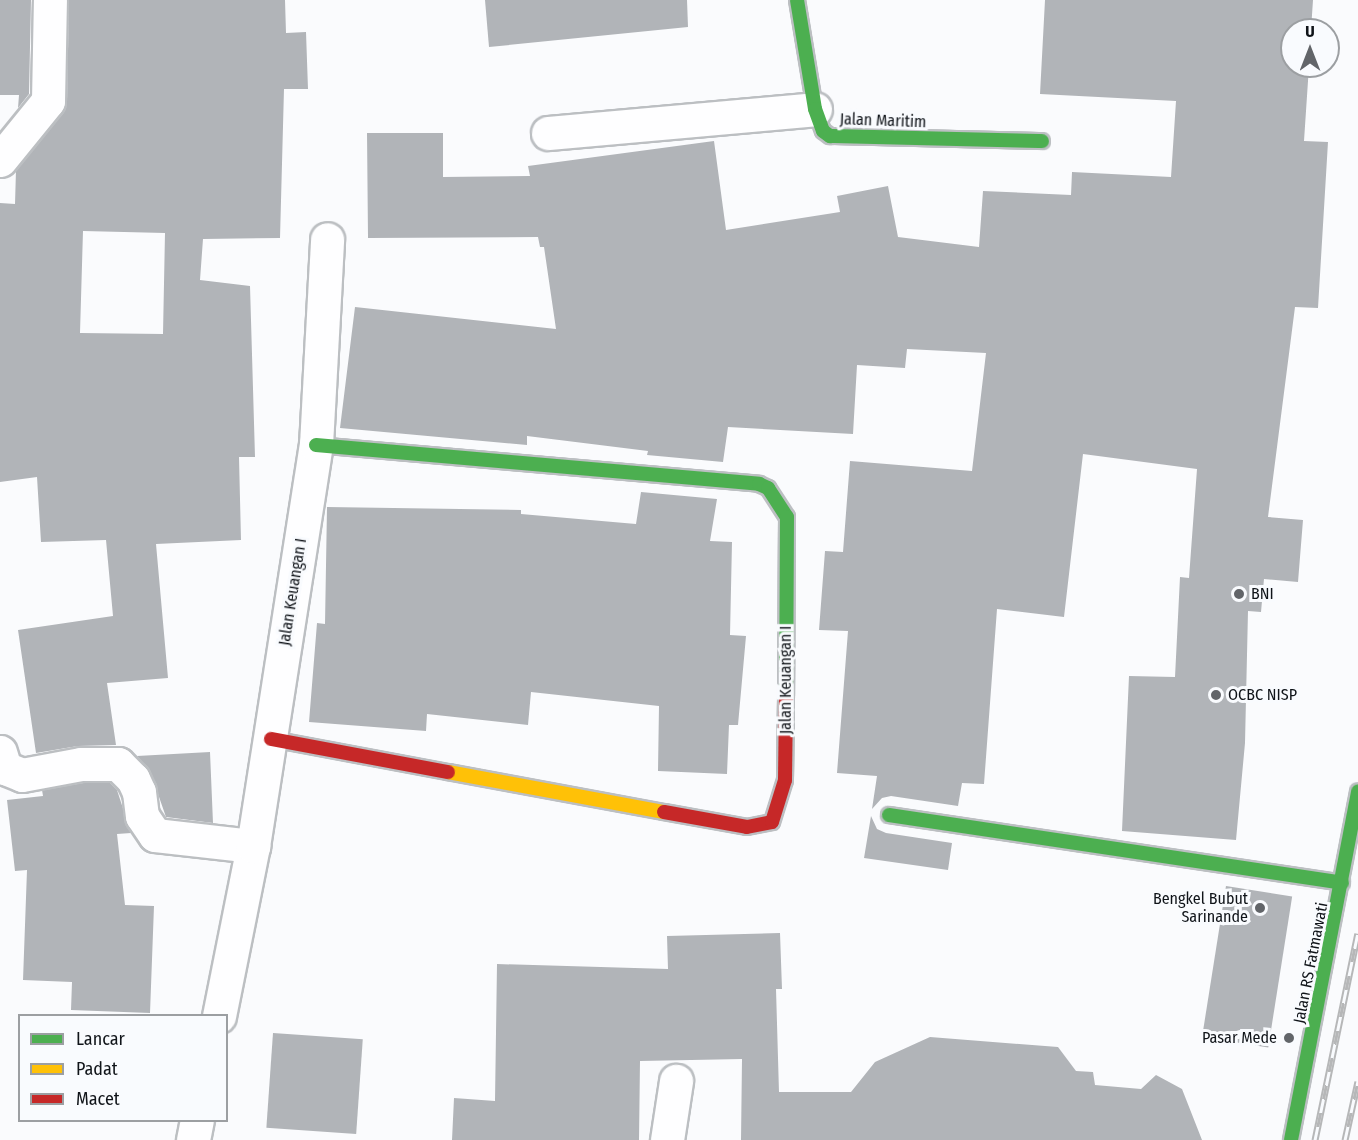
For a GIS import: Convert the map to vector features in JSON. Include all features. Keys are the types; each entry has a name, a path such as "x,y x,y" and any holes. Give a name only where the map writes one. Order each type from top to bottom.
{"street":[{"path":"1,160 48,102 50,0"},
{"name":"Jalan Maritim","path":"797,0 814,109 823,131 843,139 1042,141"},
{"path":"548,133 814,109"},
{"name":"Jalan Keuangan I","path":"219,1014 253,846 271,739 315,445 327,239"},
{"name":"Jalan Keuangan I","path":"271,739 747,827 772,822 785,780 787,517 776,495 768,488 759,484 315,445"},
{"path":"0,752 5,768 22,775 111,763 125,768 139,792 142,816 155,835 253,846"},
{"name":"Jalan RS Fatmawati","path":"1291,1140 1358,791"},
{"path":"889,815 1342,883"},
{"path":"667,1140 676,1081"},
{"path":"193,1140 197,1122"}],"building":[{"path":"0,0 31,0 29,94 18,108 19,95 0,95"},
{"path":"69,0 285,0 286,33 306,32 308,89 284,89 280,238 203,239 200,280 250,286 255,457 239,457 241,540 156,544 168,678 107,683 116,745 78,746 36,753 18,630 113,616 106,540 41,542 37,477 0,482 0,203 15,204 16,170 63,113 67,102","holes":["83,231 165,233 163,334 80,333"]},
{"path":"485,0 687,0 688,27 489,47"},
{"path":"1045,0 1313,0 1312,18 1280,18 1280,78 1308,78 1304,141 1328,142 1318,308 1295,307 1268,517 1303,520 1298,582 1264,579 1261,612 1248,611 1245,743 1236,840 1122,831 1129,676 1175,677 1180,577 1189,578 1197,469 1083,454 1064,617 997,609 984,784 962,783 958,806 891,796 882,798 872,809 877,776 837,773 848,631 819,630 825,551 843,552 850,461 972,471 986,353 907,349 905,368 857,365 853,434 728,427 723,462 647,455 648,451 527,436 527,445 340,428 355,307 556,329 544,247 540,247 538,237 368,238 367,133 443,133 443,177 530,176 528,166 714,141 726,230 840,212 837,196 888,186 898,237 979,247 983,191 1071,195 1072,172 1171,177 1176,101 1040,94"},
{"path":"641,492 717,499 710,541 732,542 730,635 746,636 738,725 729,725 727,774 658,771 659,706 531,692 528,725 427,714 426,731 309,722 317,623 325,624 327,507 521,510 521,514 636,524"},
{"path":"210,752 213,823 166,817 150,771 137,756"},
{"path":"83,783 110,783 117,790 131,833 117,834 125,905 154,906 150,1013 71,1010 72,982 23,980 27,870 15,871 7,800 43,796 42,790"},
{"path":"871,816 877,829 886,833 952,843 948,870 864,858"},
{"path":"1226,886 1292,896 1268,1048 1202,1037"},
{"path":"780,933 782,989 776,989 779,1092 851,1092 875,1062 930,1037 1058,1047 1076,1071 1093,1072 1095,1085 1141,1089 1156,1075 1182,1089 1202,1140 741,1140 742,1059 640,1061 639,1140 452,1140 454,1098 495,1101 497,964 668,969 667,936"},
{"path":"273,1033 363,1039 356,1134 266,1128"}],"railway":[{"path":"1315,1140 1358,933"},
{"path":"1345,1140 1358,1081"}],"traffic: fast":[{"path":"797,0 815,109 823,131 830,136 1042,141"},
{"path":"316,445 759,484 768,488 787,517 786,696"},
{"path":"1291,1140 1358,791"},
{"path":"889,815 1342,883"}],"traffic: slow":[{"path":"448,772 664,812"}],"traffic: jam":[{"path":"664,812 747,827 772,822 785,780 786,696"},
{"path":"271,739 448,772"}],"place":[{"name":"BNI","path":"1239,594"},
{"name":"OCBC NISP","path":"1216,695"},
{"name":"Bengkel Bubut Sarinande","path":"1260,908"},
{"name":"Pasar Mede","path":"1289,1038"}]}
